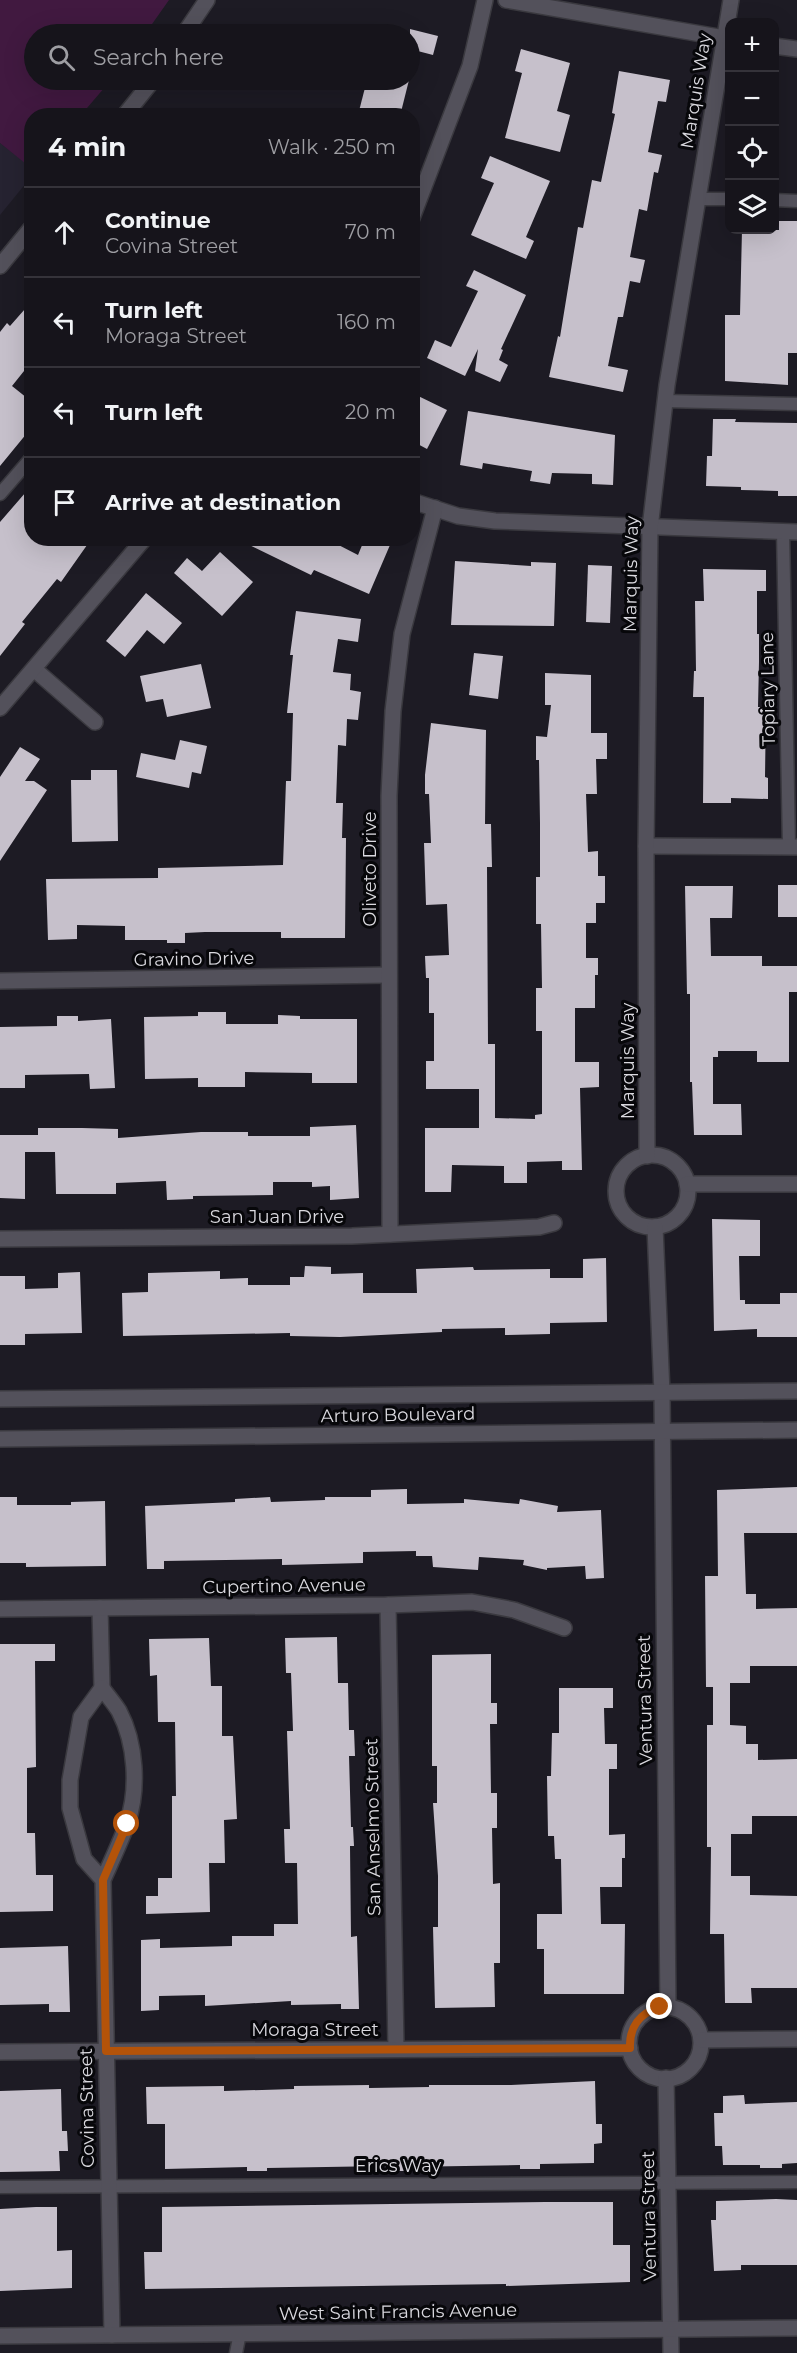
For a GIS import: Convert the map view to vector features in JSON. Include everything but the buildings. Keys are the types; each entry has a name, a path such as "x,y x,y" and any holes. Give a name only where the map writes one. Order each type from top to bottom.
{"street":[{"path":"191,24 207,0"},
{"path":"420,197 470,66 485,0"},
{"path":"506,0 725,38"},
{"name":"Marquis Way","path":"729,18 731,0"},
{"path":"779,47 797,50"},
{"name":"Marquis Way","path":"647,1156 646,846 650,528 665,401 725,49"},
{"path":"130,108 145,90"},
{"path":"0,266 24,237"},
{"path":"420,503 458,516 495,521 790,531"},
{"name":"Oliveto Drive","path":"390,1234 389,796 393,711 402,634 435,508"},
{"path":"0,708 139,546"},
{"path":"34,669 94,722"},
{"path":"646,846 793,847"},
{"name":"Gravino Drive","path":"0,981 389,975"},
{"path":"647,1156 656,1156 673,1162 685,1176 687,1184 688,1196 684,1208 677,1217 666,1224 655,1227 639,1225 626,1216 621,1210 616,1195 621,1172 632,1161 647,1156"},
{"path":"687,1184 797,1184"},
{"name":"San Juan Drive","path":"0,1239 390,1234 538,1227 554,1223"},
{"path":"655,1227 662,1393"},
{"name":"Arturo Boulevard","path":"0,1399 797,1391"},
{"name":"Ventura Street","path":"662,1393 668,2007"},
{"name":"Arturo Boulevard","path":"0,1439 797,1430"},
{"name":"Cupertino Avenue","path":"0,1609 472,1602 493,1604 564,1628"},
{"name":"San Anselmo Street","path":"388,1605 396,2049"},
{"path":"100,1608 102,1688 81,1717 69,1780 69,1808 84,1859 103,1880"},
{"name":"Covina Street","path":"102,1688 118,1708 126,1726 134,1763 134,1796 127,1824 103,1880 112,2335"},
{"path":"668,2007 685,2013 693,2019 702,2040 700,2052 689,2069 682,2075 666,2078 647,2074 639,2066 630,2048 631,2034 640,2018 652,2009 668,2007"},
{"path":"702,2040 797,2039"},
{"name":"Moraga Street","path":"0,2052 630,2048"},
{"name":"Ventura Street","path":"666,2078 671,2353"},
{"name":"West Saint Francis Avenue","path":"0,2336 797,2328"}],"lane":[{"path":"698,199 725,200"},
{"path":"779,200 797,201"},
{"path":"665,401 797,404"},
{"path":"0,494 24,466"},
{"name":"Topiary Lane","path":"790,531 793,847"},
{"name":"Erics Way","path":"0,2187 797,2182"},
{"path":"236,2353 240,2333"}],"shaded area":[{"path":"0,0 169,0 152,24 24,24 24,90 102,90 87,108 24,108 24,162 0,143"},
{"path":"0,143 24,162 24,186 0,215"}],"route":[{"path":"127,1824 103,1880 106,2051 630,2048 634,2025 646,2013 660,2007"}]}
